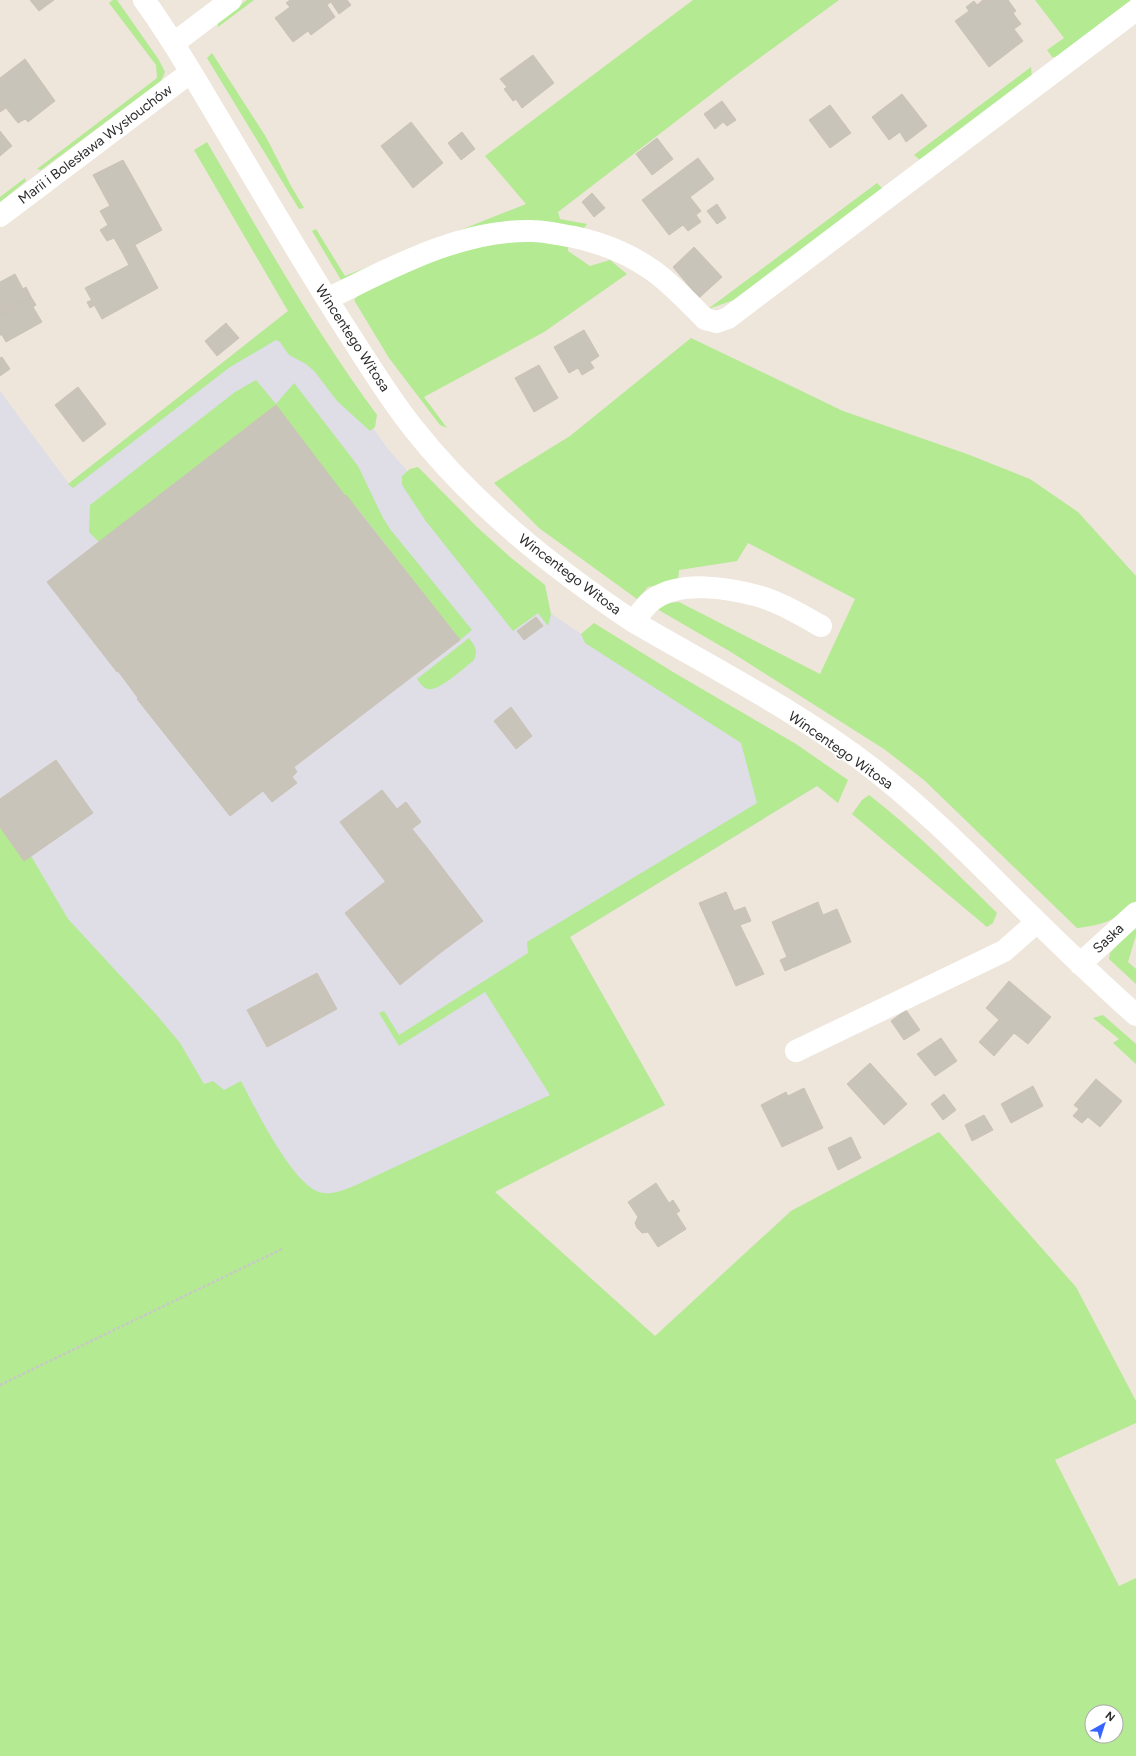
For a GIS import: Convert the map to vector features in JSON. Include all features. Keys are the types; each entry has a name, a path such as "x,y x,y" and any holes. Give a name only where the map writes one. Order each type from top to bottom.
{"street":[{"name":"Wincentego Witosa","path":"144,0 174,43 327,299 369,366 414,429 491,513 560,570 634,622 770,701 834,742 872,769 906,796 941,828 1080,964 1136,1015"},
{"path":"174,43 231,0"},
{"path":"327,299 390,269 455,242 513,231 532,231 558,234 605,245 629,256 652,270 705,319 717,322 728,318 1136,10"},
{"name":"Marii i Bolesława Wysłouchów","path":"0,216 191,72"},
{"path":"634,622 644,608 655,598 668,592 705,586 759,596 784,606 821,626"},
{"name":"Saska","path":"1080,964 1136,913"},
{"path":"796,1051 1004,951 1037,922"}],"path":[{"path":"0,1385 282,1249"}],"shaded area":[{"path":"288,311 388,449 505,582 581,634 817,786 570,937 665,1105 317,1280 0,873 0,391 69,484"}],"green space":[{"path":"113,0 117,0 159,60 165,72 161,81 41,170 37,169 157,78 156,65 109,3"},
{"path":"247,0 254,0 218,27 218,22"},
{"path":"693,0 839,0 731,79 558,212 560,219 587,224 584,228 539,221 509,221 480,225 341,280 312,231 316,229 345,276 526,204 485,156"},
{"path":"1035,0 1136,0 1059,58 1052,57 1047,50 1064,38"},
{"path":"212,53 266,137 304,208 299,209 207,58"},
{"path":"1031,67 1032,78 921,161 914,155"},
{"path":"207,142 309,315 377,415 375,427 370,431 337,401 315,372 306,364 289,355 280,342 276,340 230,367 73,488 68,484 288,311 194,150"},
{"path":"25,178 26,181 0,202 0,197"},
{"path":"877,183 883,189 734,300 708,309"},
{"path":"530,239 568,247 568,251 590,266 610,260 627,274 544,332 424,397 447,428 440,425 389,358 354,300 361,292 456,250"},
{"path":"691,338 843,411 967,454 1030,479 1078,512 1136,576 1136,901 1122,913 1102,923 1077,928 924,780 884,749 731,652 657,609 668,603 679,602 820,674 855,599 748,543 737,561 679,570 678,581 648,587 637,599 539,528 494,483 570,436"},
{"path":"256,380 276,404 294,383 298,388 358,466 383,518 390,529 472,630 460,640 357,508 345,496 276,405 99,542 89,532 90,505 235,392"},
{"path":"418,467 477,527 510,557 545,585 551,614 548,626 538,613 513,631 425,520 404,488 402,484 402,476 410,469"},
{"path":"594,623 673,672 796,744 848,780 838,803 817,786 570,937 665,1105 495,1192 655,1336 791,1211 939,1132 1076,1287 1136,1401 1136,1423 1055,1460 1119,1586 1136,1578 1136,1756 0,1756 0,827 24,861 31,856 68,919 154,1012 180,1043 204,1084 213,1081 224,1090 241,1081 264,1125 297,1175 308,1186 319,1192 332,1193 341,1191 550,1095 485,992 399,1046 379,1013 384,1011 399,1035 528,953 527,942 757,803 741,743 585,643 581,634"},
{"path":"469,638 476,649 476,655 473,661 451,679 438,687 432,689 425,688 417,679"},
{"path":"869,795 919,837 997,913 993,923 987,927 852,814 862,800"},
{"path":"1136,926 1136,935 1128,962 1136,969 1136,984 1109,959 1110,953"},
{"path":"1103,1015 1136,1044 1136,1064 1113,1043 1119,1039 1093,1018"}],"building":[{"path":"30,0 54,0 39,11"},
{"path":"290,0 347,0 351,5 339,14 331,2 327,5 335,17 311,35 308,31 293,42 275,18 290,7 286,3"},
{"path":"983,0 1008,0 1016,11 1013,13 1021,24 1014,29 1023,41 989,67 955,21 969,11 966,7 974,1 977,5"},
{"path":"533,55 554,83 522,108 516,99 513,101 504,89 507,87 500,79"},
{"path":"25,59 55,101 28,122 25,119 18,123 6,108 0,112 0,78"},
{"path":"902,94 927,126 906,142 900,132 889,140 872,117"},
{"path":"722,101 736,120 727,126 723,122 715,129 704,114"},
{"path":"830,105 851,133 830,148 809,120"},
{"path":"411,122 443,163 413,188 381,146"},
{"path":"0,131 12,146 0,156"},
{"path":"462,132 475,149 461,160 448,143"},
{"path":"657,138 673,159 652,175 636,154"},
{"path":"698,158 714,179 690,197 701,211 696,215 701,222 688,231 683,225 669,235 642,200"},
{"path":"123,160 140,190 110,206 93,175"},
{"path":"140,190 162,230 122,252 114,238 107,241 100,230 108,225 100,211"},
{"path":"592,193 605,208 594,217 582,202"},
{"path":"717,204 726,218 717,224 707,211"},
{"path":"135,245 158,288 102,319 85,288 129,265 122,252"},
{"path":"694,247 722,277 699,298 673,267"},
{"path":"15,274 23,289 26,287 31,297 0,314 0,282"},
{"path":"31,297 36,305 33,307 42,322 6,342 2,335 0,335 0,314"},
{"path":"92,300 95,305 90,308 87,302"},
{"path":"226,323 239,338 217,356 205,341"},
{"path":"584,330 599,356 590,362 594,368 582,375 578,368 569,373 554,347"},
{"path":"2,357 10,369 0,376 0,358"},
{"path":"539,365 558,398 534,412 515,378"},
{"path":"78,387 106,424 83,442 55,405"},
{"path":"276,405 345,496 117,672 47,582"},
{"path":"346,495 460,640 294,767 297,772 292,777 297,783 272,802 263,791 230,816 137,699 138,698 118,671"},
{"path":"536,617 543,626 524,640 517,631"},
{"path":"511,707 532,736 516,749 494,721"},
{"path":"56,760 93,813 24,861 0,827 0,799"},
{"path":"287,778 293,785 283,793 277,786"},
{"path":"382,790 397,809 406,802 421,822 412,829 428,849 385,881 340,822"},
{"path":"428,849 483,921 440,953 385,881"},
{"path":"385,882 440,953 400,985 345,913"},
{"path":"726,892 734,911 745,907 751,921 740,925 764,974 736,986 699,903"},
{"path":"818,902 823,915 837,909 851,942 785,971 780,960 787,957 772,922"},
{"path":"317,973 337,1009 267,1047 247,1010"},
{"path":"1009,981 1051,1017 1028,1044 1014,1033 994,1056 979,1042 999,1020 986,1008"},
{"path":"906,1010 920,1030 904,1040 891,1021"},
{"path":"941,1038 957,1061 935,1076 917,1054"},
{"path":"870,1063 907,1104 884,1125 847,1084"},
{"path":"1096,1079 1122,1101 1100,1127 1088,1117 1082,1123 1073,1116 1079,1109 1074,1105"},
{"path":"1033,1086 1043,1106 1011,1123 1001,1104"},
{"path":"804,1088 823,1128 782,1147 761,1105 786,1092 788,1096"},
{"path":"944,1094 956,1110 943,1120 931,1104"},
{"path":"984,1115 993,1130 972,1141 965,1125"},
{"path":"851,1137 861,1158 838,1170 828,1148"},
{"path":"656,1183 669,1203 673,1200 680,1211 676,1213 686,1229 658,1247 648,1232 642,1233 637,1228 635,1223 638,1217 628,1202"}]}
